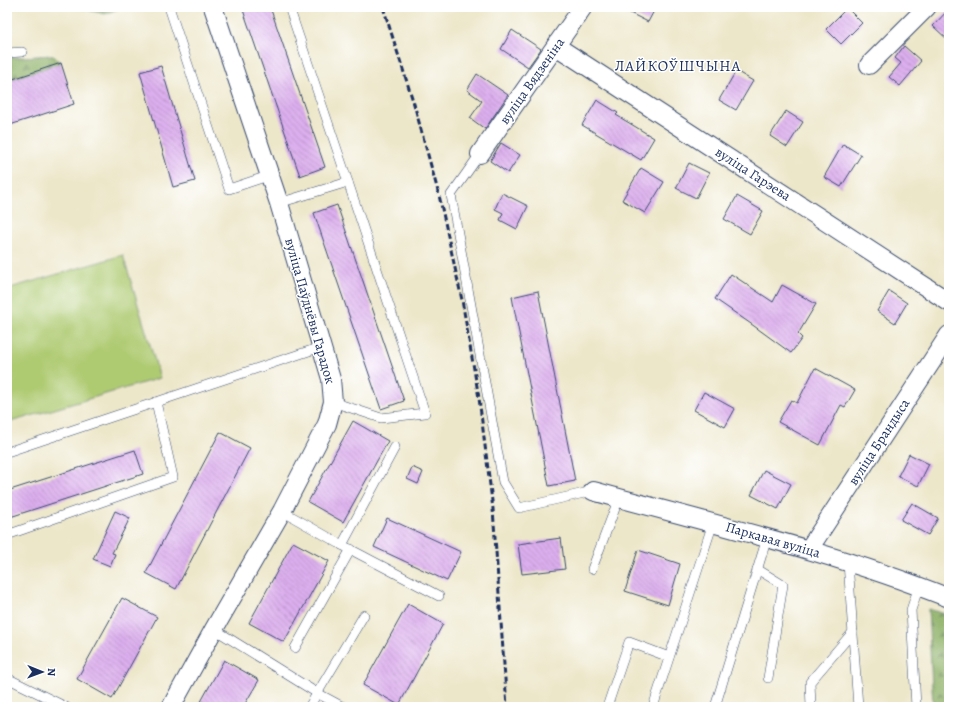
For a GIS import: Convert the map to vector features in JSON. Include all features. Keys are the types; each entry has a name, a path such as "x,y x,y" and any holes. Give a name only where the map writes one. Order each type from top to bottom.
{"street":[{"name":"вуліца Паўднёвы Гарадок","path":"171,707 282,511 327,424 333,402 331,378 278,203 213,7"},
{"name":"вуліца Вядзеніна","path":"480,154 583,7"},
{"path":"869,65 926,7"},
{"name":"вуліца Гарэева","path":"556,46 949,302"},
{"name":"вуліца Брандыса","path":"809,549 949,335"},
{"name":"Паркавая вуліца","path":"593,491 809,549 919,586 949,598"}],"lane":[{"path":"169,7 229,189 268,176"},
{"path":"289,7 425,413 381,418 333,402"},
{"path":"7,53 22,52"},
{"path":"480,154 451,195 503,482 519,508 593,491"},
{"path":"278,203 348,182"},
{"path":"7,452 321,347"},
{"path":"7,535 173,477 156,402"},
{"path":"342,545 395,447"},
{"path":"592,570 619,498"},
{"path":"282,511 342,545 439,596"},
{"path":"653,707 713,523"},
{"path":"715,707 767,538"},
{"path":"295,648 351,549"},
{"path":"848,562 858,707"},
{"path":"757,569 783,585 768,678"},
{"path":"916,707 911,610 919,586"},
{"path":"309,707 364,615"},
{"path":"214,629 317,693 343,707"},
{"path":"811,707 810,682 853,632"},
{"path":"607,707 629,642 670,657"},
{"path":"7,678 66,707"}],"green space":[{"path":"75,7 123,7 105,14"},
{"path":"53,55 61,63 7,81 7,58"},
{"path":"123,255 160,378 7,423 7,289"},
{"path":"928,609 949,615 949,707 933,707"}],"building":[{"path":"242,7 270,7 325,167 300,176"},
{"path":"618,7 656,7 648,22"},
{"path":"847,8 862,23 841,44 826,29"},
{"path":"949,9 949,41 933,26"},
{"path":"512,30 541,49 528,67 501,49"},
{"path":"904,46 921,61 900,86 889,77 901,63 895,58"},
{"path":"61,63 74,104 7,126 7,81"},
{"path":"161,66 195,181 173,187 140,72"},
{"path":"736,71 753,81 736,110 719,100"},
{"path":"477,74 508,95 485,129 470,118 482,101 467,90"},
{"path":"597,100 618,113 616,115 654,138 641,160 582,125"},
{"path":"786,111 803,122 787,147 770,136"},
{"path":"501,143 520,155 508,173 490,161"},
{"path":"843,144 861,155 841,187 824,177"},
{"path":"689,163 709,173 696,198 676,188"},
{"path":"641,168 664,182 645,213 622,200"},
{"path":"502,193 528,206 517,229 500,220 503,213 495,209"},
{"path":"737,196 763,211 750,234 724,219"},
{"path":"337,205 404,401 381,409 314,213"},
{"path":"731,274 773,302 782,285 816,304 798,334 802,338 791,353 715,299"},
{"path":"538,291 575,481 549,486 512,297"},
{"path":"889,291 907,303 895,323 877,311"},
{"path":"815,368 855,390 845,407 841,405 820,445 778,422 791,400 797,403"},
{"path":"704,392 735,409 725,427 694,410"},
{"path":"353,421 388,441 343,522 308,502"},
{"path":"220,432 250,448 176,589 146,573"},
{"path":"135,450 143,474 7,518 7,491"},
{"path":"909,454 929,464 918,486 898,476"},
{"path":"412,467 423,472 418,484 407,479"},
{"path":"764,470 791,484 778,509 751,495"},
{"path":"912,503 938,518 928,535 901,520"},
{"path":"115,511 130,518 112,553 115,554 110,566 93,559"},
{"path":"387,518 461,552 447,581 374,547"},
{"path":"561,538 565,569 522,574 518,544"},
{"path":"293,542 329,561 284,642 249,623"},
{"path":"638,550 680,564 668,605 625,591"},
{"path":"122,598 157,617 112,699 77,679"},
{"path":"408,604 443,624 399,705 363,685"},
{"path":"224,660 259,680 243,707 198,707"}],"railway":[{"path":"383,7 414,104 439,195 462,300 479,398 493,509 507,707"}],"district":[{"name":"ЛАЙКОЎШЧЫНА","path":"678,66"}]}
